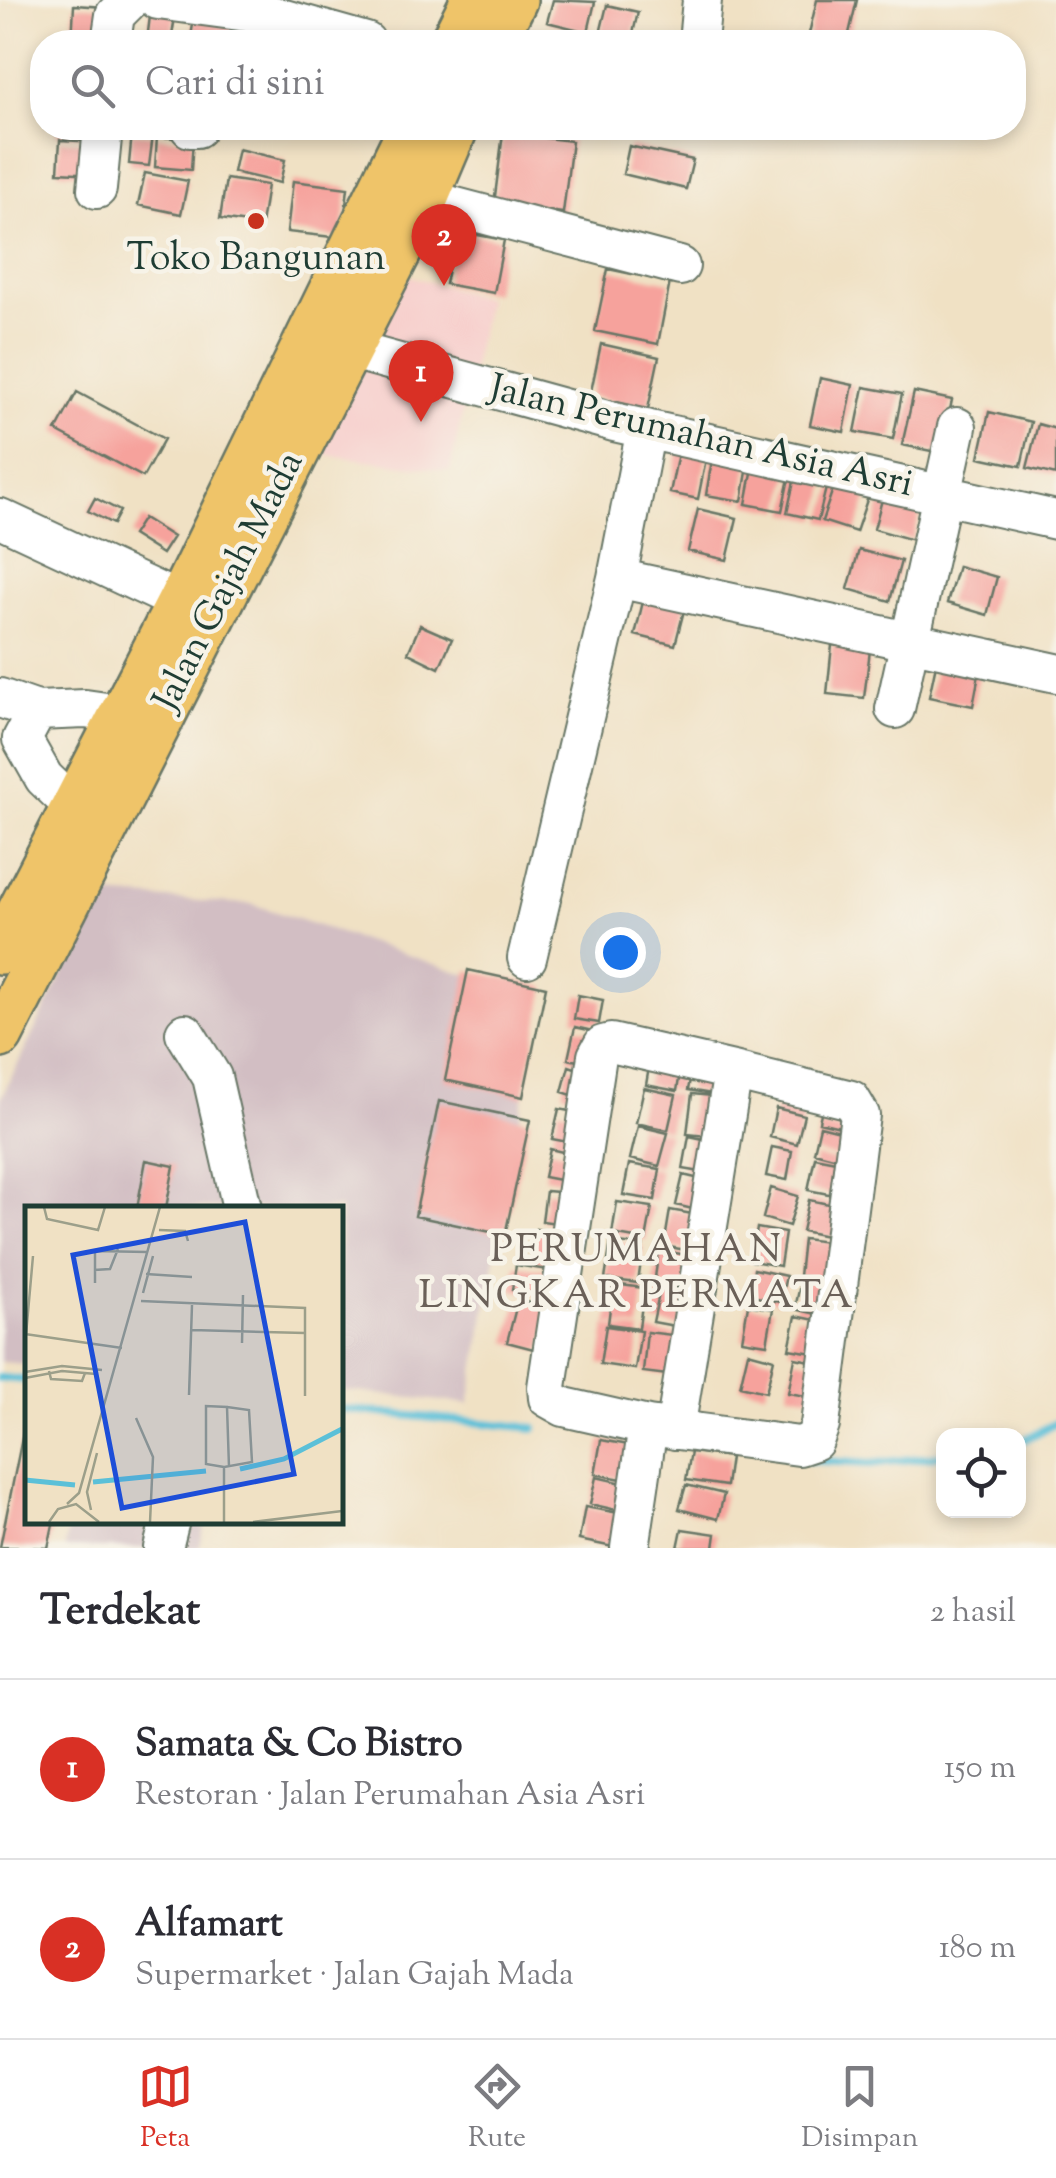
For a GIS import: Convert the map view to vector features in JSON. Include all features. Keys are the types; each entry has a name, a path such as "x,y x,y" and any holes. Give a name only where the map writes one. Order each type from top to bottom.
{"main road":[{"path":"459,30 474,0"},
{"path":"500,30 514,0"},
{"name":"Jalan Gajah Mada","path":"0,1035 180,602 406,140"},
{"name":"Jalan Gajah Mada","path":"0,951 74,807 209,618 425,200 450,140"}],"street":[{"path":"112,30 115,15 130,0"},
{"path":"158,0 262,29"},
{"path":"699,30 702,0"},
{"path":"97,189 103,140"},
{"path":"382,187 680,266"},
{"name":"Jalan Perumahan Asia Asri","path":"348,350 646,429 1056,520"},
{"path":"895,709 958,428"},
{"path":"527,958 617,578 646,429"},
{"path":"0,518 180,602"},
{"path":"617,578 1056,673"},
{"path":"0,698 20,726 44,778 74,807"},
{"path":"20,726 86,709 120,746"},
{"path":"184,1032 212,1076 242,1206"},
{"path":"603,1044 851,1100 860,1115 820,1426 814,1441 799,1446 662,1428 564,1408 548,1394 597,1056 603,1044"},
{"path":"630,1548 662,1428 733,1071"},
{"path":"163,1548 169,1523"}],"shaded area":[{"path":"403,274 487,299 450,471 313,453"},
{"path":"102,895 252,904 541,999 469,1404 342,1390 342,1206 25,1206 25,1364 0,1362 0,1100"},
{"path":"70,1523 205,1523 199,1548 64,1548"}],"building":[{"path":"553,0 595,2 588,30 547,22"},
{"path":"817,0 857,0 850,30 810,30"},
{"path":"74,5 105,7 104,30 73,30"},
{"path":"607,5 638,12 634,30 601,30"},
{"path":"151,8 176,11 173,30 148,30"},
{"path":"195,13 247,22 245,30 192,30"},
{"path":"60,140 97,142 96,174 58,172"},
{"path":"131,140 152,140 149,166 129,164"},
{"path":"157,140 193,140 191,170 155,167"},
{"path":"502,140 572,141 563,213 494,204"},
{"path":"629,146 693,160 686,189 623,174"},
{"path":"238,149 285,160 280,183 233,172"},
{"path":"145,173 188,181 181,214 138,205"},
{"path":"226,179 267,185 261,225 220,219"},
{"path":"293,181 348,188 342,238 287,232"},
{"path":"456,231 504,240 494,293 445,284"},
{"path":"608,269 670,282 658,344 595,331"},
{"path":"601,344 659,357 648,409 590,396"},
{"path":"820,378 853,385 844,432 810,425"},
{"path":"864,387 902,394 893,439 855,432"},
{"path":"77,392 164,439 143,477 56,431"},
{"path":"914,392 952,400 941,453 902,445"},
{"path":"989,412 1031,422 1021,466 979,457"},
{"path":"1038,424 1056,429 1056,475 1027,468"},
{"path":"679,448 707,454 698,499 670,493"},
{"path":"713,454 749,460 742,501 706,495"},
{"path":"755,457 792,464 782,511 746,504"},
{"path":"797,468 829,476 818,520 787,513"},
{"path":"836,480 870,491 856,532 822,521"},
{"path":"886,485 925,496 913,540 874,529"},
{"path":"95,498 120,511 113,524 88,511"},
{"path":"698,509 737,518 727,560 688,551"},
{"path":"143,518 173,537 162,554 132,535"},
{"path":"859,550 901,561 890,601 848,589"},
{"path":"958,566 997,577 987,615 947,603"},
{"path":"646,589 687,599 675,645 635,635"},
{"path":"420,625 452,639 439,668 408,653"},
{"path":"832,645 870,650 864,698 827,694"},
{"path":"938,655 981,664 973,706 929,697"},
{"path":"468,970 546,987 523,1097 445,1080"},
{"path":"578,995 603,1000 599,1023 574,1019"},
{"path":"575,1027 597,1032 591,1064 568,1059"},
{"path":"651,1055 682,1061 677,1091 646,1085"},
{"path":"693,1064 723,1070 718,1095 688,1090"},
{"path":"569,1066 593,1074 585,1099 562,1092"},
{"path":"644,1088 676,1095 668,1130 636,1123"},
{"path":"692,1094 722,1097 717,1137 687,1134"},
{"path":"825,1095 847,1100 840,1127 819,1122"},
{"path":"439,1101 530,1120 505,1235 415,1216"},
{"path":"776,1108 804,1115 797,1144 770,1137"},
{"path":"559,1109 584,1114 578,1144 552,1139"},
{"path":"638,1126 668,1133 659,1166 630,1159"},
{"path":"820,1126 848,1133 841,1159 814,1152"},
{"path":"689,1136 713,1141 707,1173 683,1169"},
{"path":"772,1147 792,1151 787,1180 766,1176"},
{"path":"550,1149 575,1155 570,1182 544,1177"},
{"path":"815,1157 851,1164 844,1197 808,1190"},
{"path":"146,1160 174,1166 166,1206 137,1206"},
{"path":"629,1164 660,1169 655,1200 623,1195"},
{"path":"683,1175 712,1182 705,1212 676,1205"},
{"path":"771,1188 798,1196 789,1226 763,1218"},
{"path":"546,1191 568,1193 565,1224 542,1221"},
{"path":"809,1200 843,1207 836,1238 802,1231"},
{"path":"617,1202 652,1207 646,1240 612,1234"},
{"path":"670,1210 698,1215 691,1251 664,1246"},
{"path":"757,1228 785,1233 780,1266 752,1261"},
{"path":"536,1229 566,1234 561,1265 531,1260"},
{"path":"803,1239 836,1243 832,1280 799,1276"},
{"path":"611,1242 643,1246 638,1283 605,1279"},
{"path":"659,1250 692,1256 686,1290 654,1284"},
{"path":"516,1265 554,1271 550,1296 512,1290"},
{"path":"754,1269 786,1276 780,1302 748,1295"},
{"path":"801,1280 832,1287 825,1316 795,1309"},
{"path":"613,1284 644,1288 639,1328 608,1324"},
{"path":"660,1289 686,1295 680,1327 653,1322"},
{"path":"518,1300 552,1309 541,1351 507,1342"},
{"path":"748,1305 773,1309 767,1344 742,1340"},
{"path":"796,1316 825,1322 819,1354 789,1349"},
{"path":"606,1326 641,1331 635,1369 600,1364"},
{"path":"647,1332 681,1336 676,1376 643,1372"},
{"path":"748,1352 774,1359 766,1392 740,1386"},
{"path":"795,1358 826,1364 819,1398 788,1393"},
{"path":"25,1433 25,1523 53,1523 48,1548 0,1547"},
{"path":"601,1440 634,1446 627,1480 595,1474"},
{"path":"691,1452 730,1457 726,1486 686,1480"},
{"path":"596,1477 627,1484 621,1511 590,1504"},
{"path":"686,1485 724,1494 718,1519 679,1509"},
{"path":"585,1507 619,1513 613,1547 579,1540"},
{"path":"682,1529 716,1534 714,1548 678,1548"}],"waterway":[{"path":"0,1378 25,1380"},
{"path":"342,1409 535,1428"},
{"path":"1026,1439 1056,1423"},
{"path":"809,1460 870,1464 936,1456"}],"place":[{"name":"Toko Bangunan","path":"256,221"},
{"name":"Alfamart","path":"444,286"},
{"name":"Samata & Co Bistro","path":"421,422"}],"district":[{"name":"PERUMAHAN LINGKAR PERMATA","path":"637,1274"}]}
